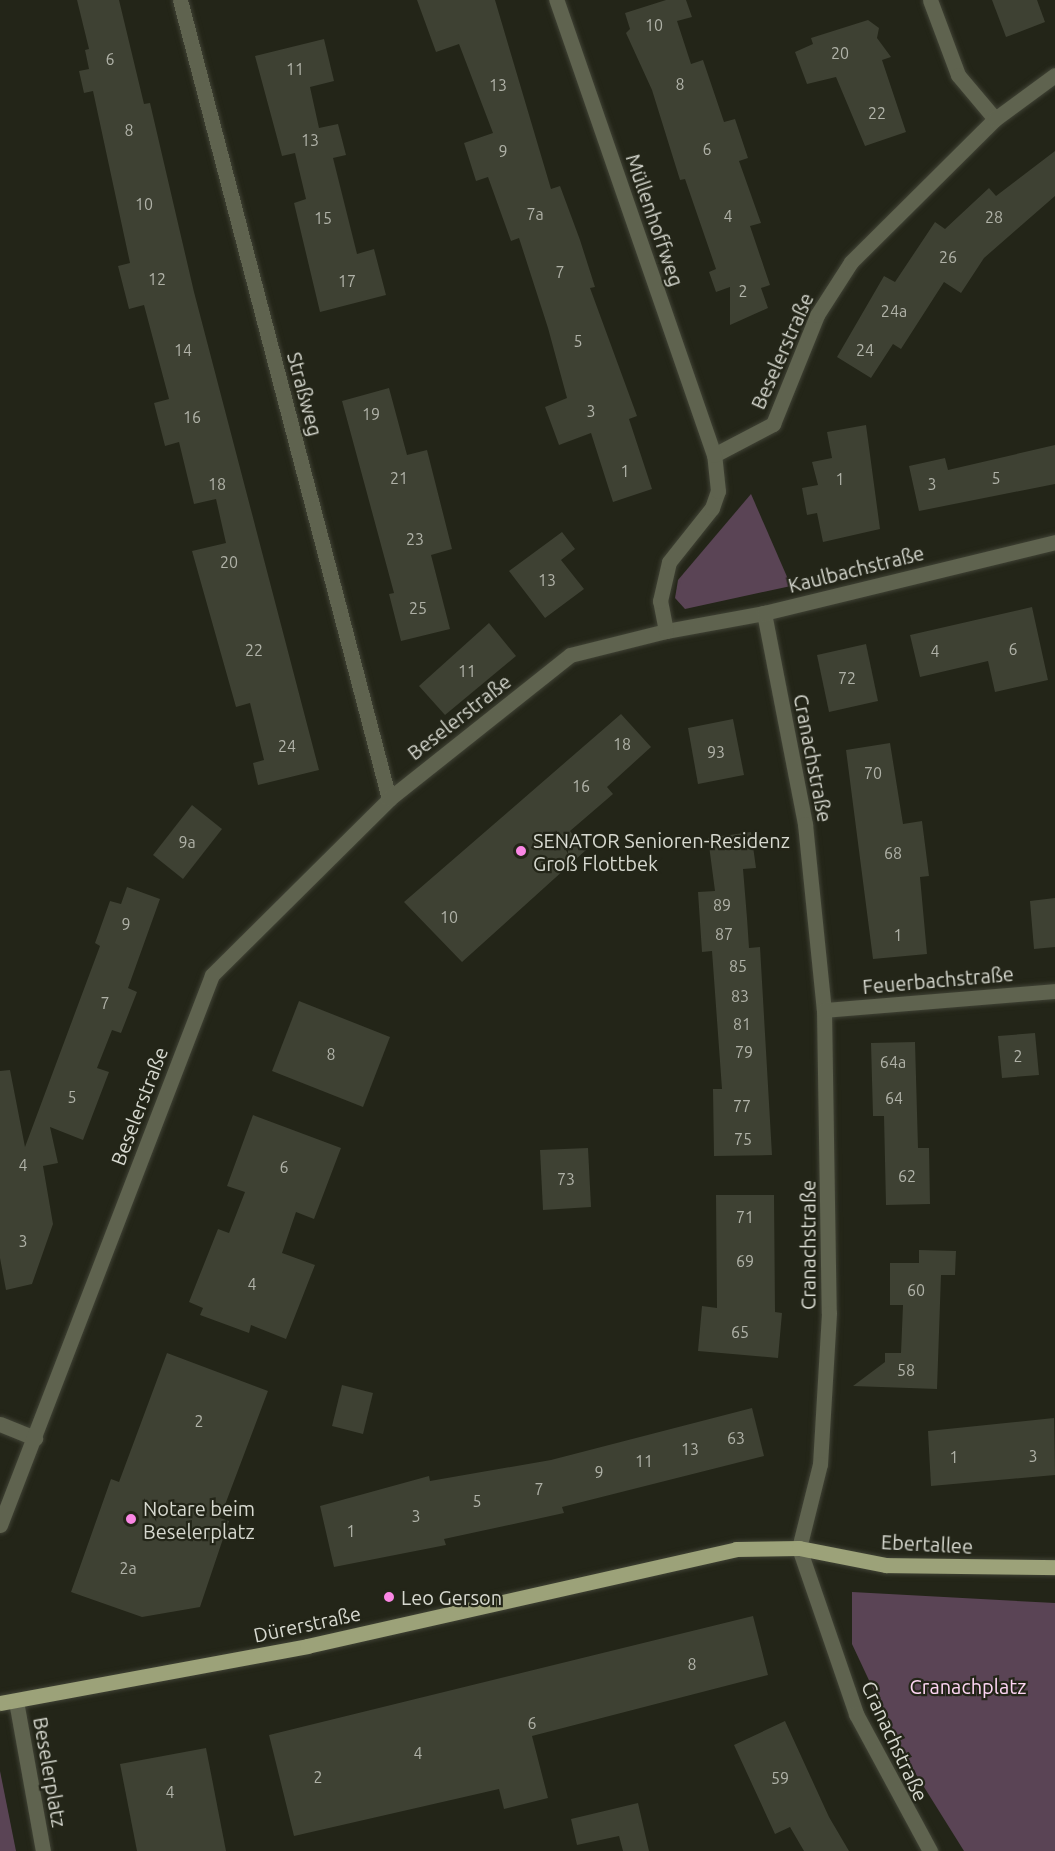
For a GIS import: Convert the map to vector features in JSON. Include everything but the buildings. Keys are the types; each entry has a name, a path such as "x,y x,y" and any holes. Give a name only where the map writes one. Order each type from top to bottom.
{"main road":[{"name":"Ebertallee","path":"799,1548 886,1565 1055,1567"},
{"name":"Dürerstraße","path":"0,1703 307,1646 736,1550 799,1548"}],"street":[{"name":"Straßweg","path":"180,0 389,799"},
{"name":"Müllenhoffweg","path":"556,0 714,455"},
{"path":"930,0 958,75 995,119"},
{"name":"Beselerstraße","path":"714,455 773,424 786,402 817,315 851,262 995,119 1055,75"},
{"path":"666,631 660,601 669,562 712,508 720,474 714,455"},
{"name":"Kaulbachstraße","path":"666,631 764,614 1055,542"},
{"name":"Cranachstraße","path":"764,614 804,824 825,1010 829,1313 820,1464 799,1548 856,1714 930,1851"},
{"name":"Beselerstraße","path":"0,1525 212,975 389,799 570,655 666,631"},
{"name":"Feuerbachstraße","path":"825,1010 1055,991"},
{"path":"0,1424 35,1438"},
{"name":"Beselerplatz","path":"16,1701 43,1851"}],"green space":[{"path":"751,494 791,586 685,609 675,598 678,580"},
{"name":"Cranachplatz","path":"852,1592 1055,1603 1055,1851 964,1851 904,1755 852,1644"},
{"path":"0,1771 16,1851 0,1851"}],"place":[{"name":"SENATOR Senioren-Residenz Groß Flottbek","path":"521,851"},
{"name":"Notare beim Beselerplatz","path":"131,1519"},
{"name":"Leo Gerson","path":"389,1597"}]}
